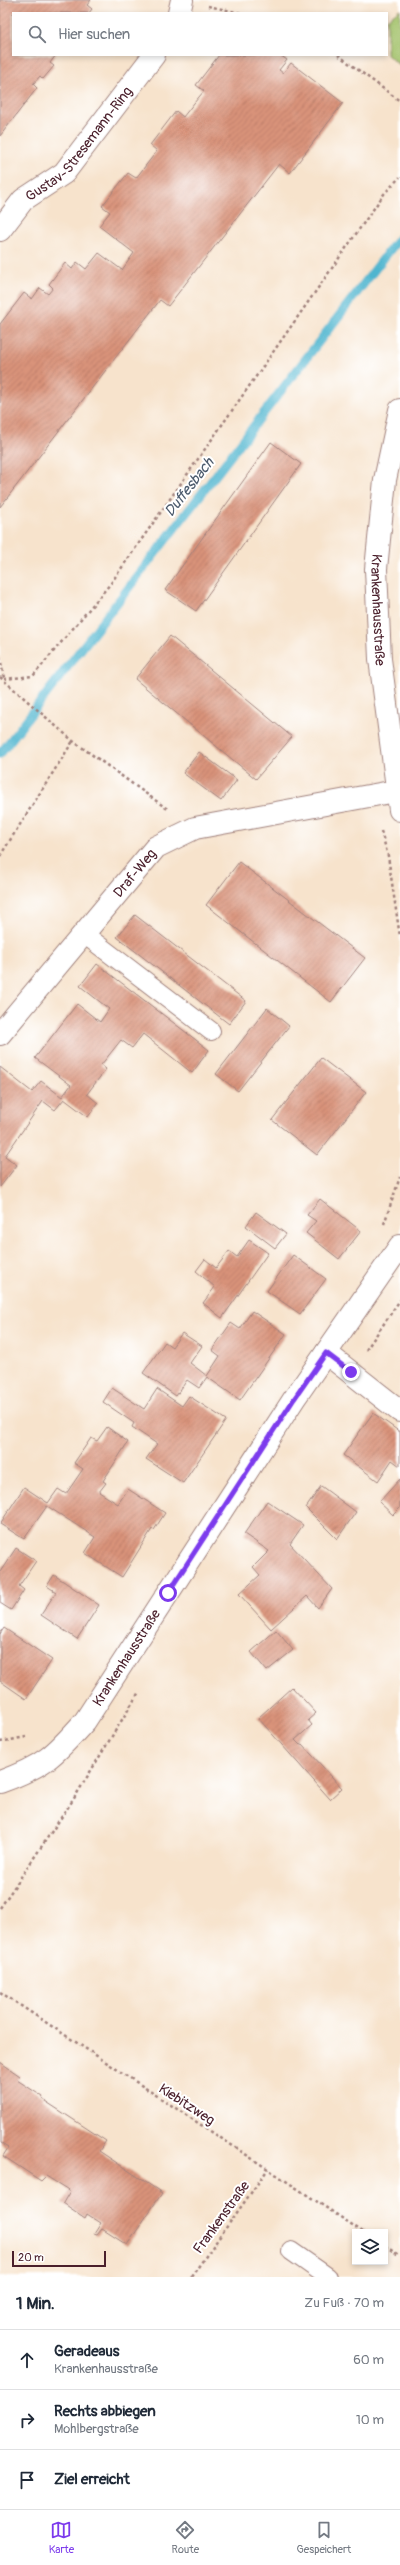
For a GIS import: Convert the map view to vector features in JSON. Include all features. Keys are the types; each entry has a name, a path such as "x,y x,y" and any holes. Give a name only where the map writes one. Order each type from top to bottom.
{"street":[{"path":"179,12 182,0"},
{"name":"Gustav-Stresemann-Ring","path":"0,230 23,200 64,173 153,56"},
{"name":"Krankenhausstraße","path":"398,800 380,659 376,569 385,480 400,410"},
{"name":"Draf-Weg","path":"0,1034 156,847 195,828 371,794 398,800"},
{"name":"Krankenhausstraße","path":"0,1782 29,1771 55,1755 85,1721 294,1399 400,1246"},
{"path":"326,1353 400,1411"}],"lane":[{"path":"84,934 211,1031"},
{"path":"291,2251 328,2277"}],"path":[{"path":"182,0 236,12"},
{"path":"339,56 400,101"},
{"path":"4,679 33,676 111,583 384,194 400,177"},
{"path":"0,657 4,679"},
{"path":"0,677 73,741 195,828"},
{"path":"0,856 73,741"},
{"path":"371,794 388,856 400,937"},
{"name":"Kiebitzweg","path":"0,1992 358,2229"},
{"name":"Frankenstraße","path":"191,2277 268,2169"},
{"path":"388,2248 400,2256"}],"green space":[{"path":"400,9 400,66 388,56 388,18"}],"building":[{"path":"0,0 91,0 87,5 92,9 90,12 12,12 12,56 55,56 50,63 54,66 43,79 40,76 33,84 37,88 0,136"},
{"path":"218,56 281,56 287,60 279,70 283,73 291,63 343,103 290,173 279,164 168,306 160,300 0,507 0,324 24,293 32,299 40,288 48,294 53,288 49,284 65,263 72,269 77,262 86,269 99,253 122,270 134,253 99,226 110,212 102,206 128,173 136,178 157,151 150,145 176,111 183,117 204,91 196,85"},
{"path":"271,442 301,464 196,611 165,590"},
{"path":"170,636 292,737 256,779 135,679"},
{"path":"199,752 237,780 221,801 183,773"},
{"path":"239,862 365,958 331,1002 206,905"},
{"path":"135,915 246,1001 229,1024 117,937"},
{"path":"97,964 209,1050 192,1073 143,1034 132,1048 121,1040 101,1065 106,1069 87,1094 98,1103 88,1117 64,1099 55,1110 43,1101 5,1156 17,1165 0,1187 0,1067 32,1092 41,1081 62,1097 71,1085 35,1058 77,1004 100,1022 109,1009 80,986"},
{"path":"267,1008 289,1026 238,1091 216,1074"},
{"path":"321,1058 366,1092 317,1155 272,1120"},
{"path":"320,1199 361,1231 339,1259 306,1233 316,1221 307,1215"},
{"path":"256,1212 286,1234 275,1248 246,1226"},
{"path":"249,1240 268,1253 222,1318 203,1303 215,1287 196,1271 205,1259 216,1268 229,1251 237,1257"},
{"path":"293,1255 326,1279 300,1314 267,1291"},
{"path":"252,1311 286,1334 240,1400 207,1377 199,1388 187,1380 176,1396 143,1373 165,1342 172,1347 182,1333 202,1346 190,1363 207,1376 220,1356 212,1350 231,1323 240,1329"},
{"path":"112,1388 144,1409 157,1389 182,1406 189,1396 226,1420 183,1483 146,1459 157,1444 132,1427 134,1423 103,1402"},
{"path":"373,1413 400,1432 400,1466 392,1460 378,1481 343,1455"},
{"path":"107,1427 128,1442 103,1481 106,1483 99,1492 118,1504 128,1489 165,1513 154,1530 152,1529 122,1577 85,1553 95,1537 47,1506 24,1539 0,1524 24,1487 48,1503 58,1489 66,1494 83,1469 74,1463 91,1438 97,1441"},
{"path":"400,1479 400,1508 393,1515 379,1502"},
{"path":"321,1486 356,1512 337,1539 306,1508"},
{"path":"267,1501 303,1525 290,1544 332,1589 318,1608 307,1596 271,1629 239,1594 260,1575 253,1567 269,1551 244,1534"},
{"path":"16,1548 36,1561 19,1586 24,1590 11,1610 0,1603 0,1572"},
{"path":"54,1575 99,1605 77,1639 41,1615 56,1592 47,1586"},
{"path":"4,1628 52,1660 26,1699 0,1681 0,1634"},
{"path":"276,1630 293,1650 267,1671 251,1652"},
{"path":"292,1687 316,1713 308,1720 312,1725 295,1740 300,1745 302,1744 342,1788 330,1799 258,1718"},
{"path":"0,2062 20,2076 17,2080 43,2097 42,2099 106,2141 99,2151 162,2193 127,2245 102,2229 97,2235 94,2234 101,2223 87,2214 85,2218 63,2203 70,2191 46,2176 41,2181 3,2156 8,2148 0,2143"}],"waterway":[{"name":"Duffesbach","path":"0,754 400,237"}],"route":[{"path":"168,1593 294,1399 326,1353 351,1372"}]}
